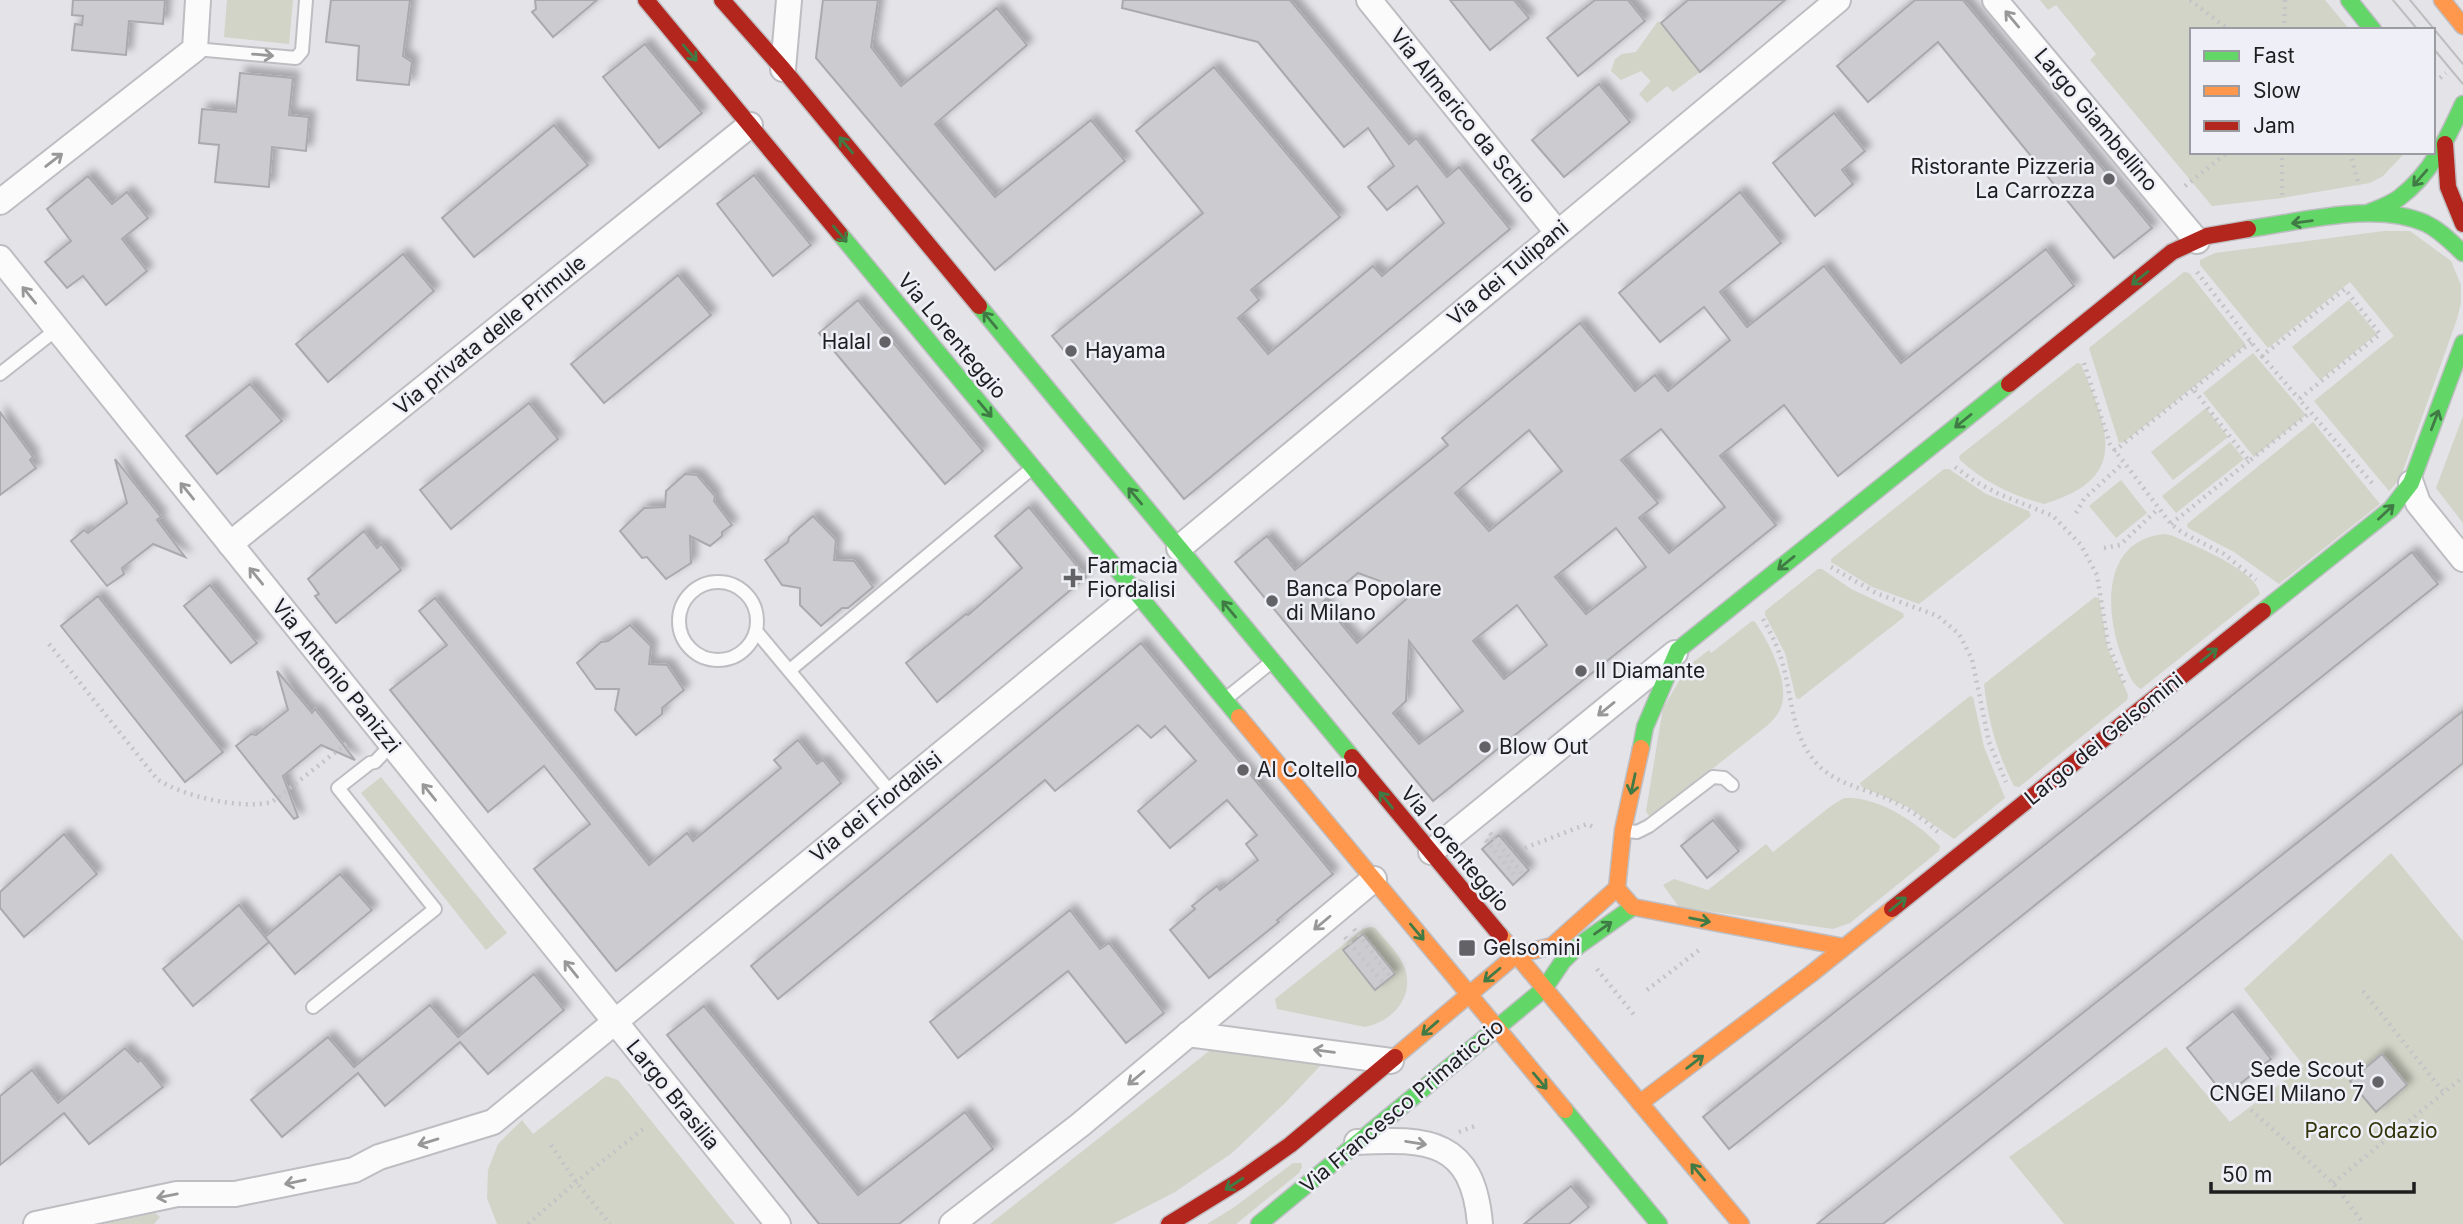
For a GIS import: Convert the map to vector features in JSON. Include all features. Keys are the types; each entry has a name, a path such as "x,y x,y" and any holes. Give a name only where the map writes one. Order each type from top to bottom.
{"street":[{"path":"0,202 195,49 198,0"},
{"name":"Via Lorenteggio","path":"646,0 1659,1224"},
{"path":"783,69 789,0"},
{"name":"Via Almerico da Schio","path":"1369,0 1557,232"},
{"name":"Via dei Tulipani","path":"1179,548 1838,0"},
{"name":"Largo Giambellino","path":"1995,0 2197,241"},
{"path":"2349,0 2371,28"},
{"path":"2442,0 2463,26"},
{"name":"Via Lorenteggio","path":"725,2 1741,1224"},
{"path":"2370,212 2398,200 2421,178 2445,144 2463,104"},
{"path":"2439,111 2463,139"},
{"name":"Via privata delle Primule","path":"230,544 750,125"},
{"path":"2445,144 2448,187 2463,224"},
{"path":"1431,852 2172,252 2210,235 2370,212 2398,215 2440,230 2463,253"},
{"name":"Via Antonio Panizzi","path":"0,258 614,1022"},
{"name":"Largo dei Gelsomini","path":"1640,1103 1844,947 2391,509 2411,483 2463,345"},
{"path":"2411,483 2418,503 2463,559"},
{"name":"Via dei Fiordalisi","path":"614,1022 1137,593"},
{"path":"1516,955 1552,946 1617,888 1623,830 1645,727 1678,650"},
{"path":"952,1224 1080,1125 1374,879"},
{"path":"1617,888 1633,907 1844,947"},
{"path":"1544,989 1563,961 1578,946 1633,907"},
{"name":"Via Francesco Primaticcio","path":"1169,1224 1239,1181 1290,1145 1516,955"},
{"name":"Via Francesco Primaticcio","path":"1259,1224 1544,989"},
{"name":"Largo Brasilia","path":"36,1224 177,1194 235,1194 354,1170 379,1157 493,1122 614,1022 778,1224"},
{"name":"Via Francesco Primaticcio","path":"1188,1034 1391,1061"},
{"path":"1357,1142 1417,1142 1439,1148 1454,1157 1471,1178 1480,1224"},
{"path":"1290,1145 1298,1148 1305,1159 1307,1185"}],"lane":[{"path":"195,49 296,58 302,51 306,0"},
{"path":"0,373 57,329"},
{"path":"790,670 1033,467"},
{"path":"756,631 743,650 733,656 711,659 691,648 680,627 680,616 689,595 709,583 720,582 742,589 755,608 756,631 892,794"},
{"path":"1225,699 1272,661"},
{"path":"313,1007 435,909 338,788 375,762 391,745"},
{"path":"1623,830 1637,832 1649,826 1713,777 1724,778 1731,785"}],"path":[{"path":"2190,0 2226,28"},
{"path":"2284,28 2285,0"},
{"path":"2440,78 2446,73"},
{"path":"2185,186 2225,154"},
{"path":"2281,203 2282,154"},
{"path":"2351,154 2361,194"},
{"path":"2192,266 2262,356 2377,489"},
{"path":"2262,356 2344,289 2380,334 2299,399"},
{"path":"2114,451 2251,342"},
{"path":"2079,353 2092,386 2106,436 2114,451 2171,524 2235,561 2265,588"},
{"path":"2193,389 2249,461"},
{"path":"2171,524 2311,412"},
{"path":"1946,458 1987,488 2053,516 2077,540 2097,575 2108,644 2131,695"},
{"path":"2076,513 2084,499 2123,462"},
{"path":"2104,548 2120,545 2160,508"},
{"path":"1823,559 1843,575 1865,587 1937,616 1959,634 1974,666 1982,715 1993,755 2011,792"},
{"path":"1757,611 1780,654 1798,733 1818,765 1845,784 1891,800 1916,814 1948,842"},
{"path":"50,644 157,779 182,792 241,803 272,802 351,740 357,740"},
{"path":"1525,848 1587,824 1599,830"},
{"path":"1490,832 1522,873"},
{"path":"1483,837 1516,877"},
{"path":"1354,929 1390,976"},
{"path":"1345,936 1382,982"},
{"path":"1647,990 1701,948"},
{"path":"1594,964 1634,1016"},
{"path":"2363,991 2444,1093"},
{"path":"2333,1184 2463,1077"},
{"path":"2251,1110 2333,1184 2364,1224"},
{"path":"1451,1136 1478,1125"},
{"path":"528,1224 647,1126"},
{"path":"551,1145 576,1182 610,1224"}],"green space":[{"path":"227,0 293,0 289,44 224,37"},
{"path":"2040,0 2325,0 2348,28 2190,28 2190,154 2403,155 2383,176 2370,183 2282,198 2212,206 2090,60 2096,54 2056,5 2048,10"},
{"path":"1658,21 1700,72 1673,92 1667,86 1647,103 1639,94 1651,81 1641,71 1621,80 1611,71 1615,59 1622,54 1636,52"},
{"path":"2384,231 2410,231 2451,261 2461,285 2461,303 2457,319 2400,479 2389,491 2314,401 2394,336 2350,282 2268,348 2200,265 2200,260 2215,253"},
{"path":"2184,272 2189,273 2246,345 2124,442 2119,443 2089,348"},
{"path":"2349,300 2377,334 2320,380 2292,347"},
{"path":"2253,353 2306,415 2254,457 2203,393"},
{"path":"2077,363 2081,364 2091,388 2104,430 2105,449 2101,466 2090,480 2072,493 2044,504 1999,487 1960,460 1959,456"},
{"path":"2206,408 2228,437 2173,480 2151,452"},
{"path":"2463,416 2463,523 2436,488"},
{"path":"2313,422 2380,504 2279,584 2234,552 2188,528 2187,524"},
{"path":"2230,442 2244,459 2176,513 2162,496"},
{"path":"1944,469 1949,469 1986,494 2029,511 2031,516 1919,604 1872,587 1831,562 1831,559"},
{"path":"2121,480 2147,513 2116,538 2089,506"},
{"path":"2165,534 2209,552 2237,568 2256,585 2260,594 2141,689 2129,675 2116,639 2111,599 2113,581 2119,563 2129,549 2144,539"},
{"path":"1818,569 1851,589 1903,613 1904,617 1799,699 1796,698 1785,653 1765,611"},
{"path":"2095,597 2099,598 2108,649 2128,695 2127,700 2019,787 2014,786 1994,736 1984,684"},
{"path":"1752,621 1766,640 1777,663 1783,686 1779,712 1768,725 1649,816 1646,811 1663,708 1688,666 1709,650 1711,653"},
{"path":"1970,696 1973,697 1984,747 2005,798 1954,839 1908,807 1862,787 1860,783"},
{"path":"381,777 507,933 486,950 361,793"},
{"path":"1844,798 1870,801 1896,812 1940,846 1939,851 1850,923 1833,929 1679,907 1663,885 1674,879 1708,890 1766,844 1773,852"},
{"name":"Parco Odazio","path":"2391,853 2463,941 2463,1224 2064,1224 2009,1157 2166,1047 2230,1122 2304,1066 2244,989"},
{"path":"1375,928 1397,953 1406,973 1405,995 1401,1004 1386,1019 1365,1027 1277,1009 1275,999 1363,929"},
{"path":"1213,1048 1322,1064 1232,1153 1175,1192 1113,1224 990,1224"},
{"path":"606,1076 618,1080 735,1224 497,1224 487,1198 488,1170 498,1144 522,1120 533,1134"},
{"path":"1293,1163 1301,1163 1299,1173 1236,1224 1207,1224 1233,1208"},
{"path":"155,1213 160,1217 154,1224 102,1224"}],"building":[{"path":"73,0 165,0 163,24 129,21 126,55 72,50 75,24 82,25 83,16 72,15"},
{"path":"331,0 410,0 403,56 412,62 409,85 357,80 359,46 326,42"},
{"path":"535,0 597,0 553,37 532,12 536,9"},
{"path":"823,0 878,0 871,47 901,86 997,8 1027,45 935,124 995,197 1091,120 1125,161 995,270 816,58"},
{"path":"1123,0 1290,0 1409,144 1416,138 1447,177 1459,167 1510,229 1184,499 1052,336 1203,213 1136,131 1214,67 1340,217 1251,290 1259,300 1238,318 1268,354 1373,266 1382,276 1444,223 1417,186 1387,210 1368,187 1394,166 1368,128 1344,147 1258,42 1122,8"},
{"path":"1450,0 1514,0 1529,18 1490,50"},
{"path":"1595,0 1628,0 1645,21 1578,76 1547,38"},
{"path":"1688,0 1785,0 1700,72 1661,23"},
{"path":"1915,0 1963,0 2152,228 2114,258 1938,42 1868,102 1837,66"},
{"path":"645,44 702,113 659,148 603,77"},
{"path":"240,73 293,78 289,115 309,117 306,151 272,147 269,187 215,182 219,145 199,143 202,109 236,112"},
{"path":"1599,84 1630,122 1564,177 1532,140"},
{"path":"1834,113 1865,151 1842,170 1853,184 1815,216 1773,163"},
{"path":"554,125 588,165 474,257 442,218"},
{"path":"754,175 811,245 773,276 717,204"},
{"path":"88,176 112,204 127,192 148,218 122,239 147,271 106,305 83,276 67,288 45,262 71,241 47,209"},
{"path":"1740,192 1781,243 1720,292 1747,327 1824,266 1901,363 2046,249 2074,286 1838,476 1784,405 1720,456 1776,525 1433,801 1235,562 1267,536 1295,570 1448,445 1442,438 1580,323 1635,391 1655,375 1668,391 1730,340 1704,307 1660,342 1619,293","holes":["1661,429 1725,507 1669,553 1639,518 1658,503 1621,460","1529,430 1562,471 1489,531 1455,493","1616,528 1646,567 1586,614 1555,577","1358,573 1413,593 1357,643 1323,602","1517,605 1547,645 1504,679 1473,641","1409,641 1463,711 1419,744 1393,713 1406,701"]},
{"path":"403,254 434,291 328,382 296,344"},
{"path":"678,275 711,315 604,403 571,364"},
{"path":"858,300 983,451 945,484 819,333"},
{"path":"250,384 282,421 217,474 186,436"},
{"path":"529,403 558,439 451,529 420,490"},
{"path":"0,412 33,457 30,460 36,468 0,495"},
{"path":"115,459 161,517 157,520 185,557 153,544 122,568 124,574 107,586 71,541 84,530 88,533 127,503"},
{"path":"685,474 697,475 715,496 714,501 732,525 710,546 690,536 691,563 666,579 647,557 642,558 620,531 644,508 665,507 666,491"},
{"path":"1029,507 1086,577 937,702 906,663 968,615 1022,568 995,536"},
{"path":"813,516 836,540 834,560 854,561 873,587 821,626 800,605 800,588 782,585 765,560 788,542 789,537"},
{"path":"364,531 377,548 381,544 401,570 336,623 315,596 319,594 308,579"},
{"path":"2412,552 2438,584 1729,1149 1703,1117"},
{"path":"210,585 257,643 231,663 184,606"},
{"path":"98,596 223,752 185,782 61,626"},
{"path":"435,598 649,865 687,833 693,841 781,768 774,760 798,740 817,764 823,760 841,783 616,971 534,869 590,824 544,766 488,812 390,690 447,645 419,611"},
{"path":"630,625 651,646 649,664 667,665 684,690 662,708 662,714 636,735 615,710 619,689 596,689 577,663 601,642 608,641"},
{"path":"1141,643 1333,874 1209,978 1170,930 1195,909 1192,906 1217,886 1220,890 1258,860 1246,844 1257,835 1227,800 1170,848 1138,811 1196,761 1165,726 1151,738 1138,725 1055,791 1045,780 778,999 751,966"},
{"path":"277,671 312,713 315,709 355,760 321,745 283,776 298,817 294,819 236,746 251,734 256,735 288,710"},
{"path":"2463,711 2463,763 1883,1224 1817,1224"},
{"path":"1713,820 1739,851 1707,878 1681,846"},
{"path":"64,834 97,874 24,937 0,908 0,892"},
{"path":"1499,835 1529,870 1513,885 1482,849"},
{"path":"340,874 372,910 295,974 265,937"},
{"path":"239,905 269,942 193,1006 163,969"},
{"path":"1070,910 1100,949 1109,943 1164,1013 1126,1043 1068,971 958,1058 930,1022"},
{"path":"1363,934 1395,974 1375,990 1343,950"},
{"path":"534,974 564,1010 488,1074 460,1042 385,1106 358,1073 282,1137 251,1100 328,1037 354,1067 430,1005 458,1037"},
{"path":"704,1006 858,1195 965,1112 993,1149 899,1224 819,1224 667,1035"},
{"path":"2233,1011 2271,1059 2225,1096 2187,1048"},
{"path":"125,1048 138,1062 141,1060 163,1087 89,1144 64,1113 0,1165 0,1096 32,1070 58,1103"},
{"path":"2382,1054 2407,1085 2376,1112 2350,1081"},
{"path":"1571,1186 1589,1207 1569,1224 1524,1224"}],"tram line":[{"path":"2393,0 2416,28"},
{"path":"2410,0 2433,28"},
{"path":"2435,30 2463,64"},
{"path":"2435,50 2463,84"}],"traffic: fast":[{"path":"2349,0 2371,28"},
{"path":"2370,212 2396,200 2420,178 2444,143 2463,104"},
{"path":"2248,229 2337,215 2383,214 2425,223 2463,253"},
{"path":"840,234 1239,717"},
{"path":"979,306 1352,757"},
{"path":"2263,611 2391,509 2411,483 2463,343"},
{"path":"1641,748 1645,727 1678,650 2009,384"},
{"path":"1259,1224 1544,989 1563,961 1578,946 1633,907"},
{"path":"1565,1110 1659,1224"}],"traffic: slow":[{"path":"2442,0 2463,26"},
{"path":"1239,717 1565,1110"},
{"path":"1395,1057 1516,955 1552,946 1617,888 1623,830 1641,748"},
{"path":"1619,891 1633,907 1844,947"},
{"path":"1640,1103 1892,909"},
{"path":"1500,935 1741,1224"}],"traffic: jam":[{"path":"646,0 840,234"},
{"path":"722,0 783,69 979,306"},
{"path":"2445,144 2448,187 2463,224"},
{"path":"2009,384 2172,252 2207,236 2248,229"},
{"path":"1892,909 2263,611"},
{"path":"1352,757 1500,935"},
{"path":"1169,1224 1239,1181 1290,1145 1395,1057"}],"place":[{"name":"Ristorante Pizzeria La Carrozza","path":"2109,179"},
{"name":"Halal","path":"885,342"},
{"name":"Hayama","path":"1071,351"},
{"name":"Farmacia Fiordalisi","path":"1073,578"},
{"name":"Banca Popolare di Milano","path":"1272,601"},
{"name":"Il Diamante","path":"1581,671"},
{"name":"Blow Out","path":"1485,747"},
{"name":"Al Coltello","path":"1243,770"},
{"name":"Gelsomini","path":"1467,948"},
{"name":"Sede Scout CNGEI Milano 7","path":"2378,1082"}]}
